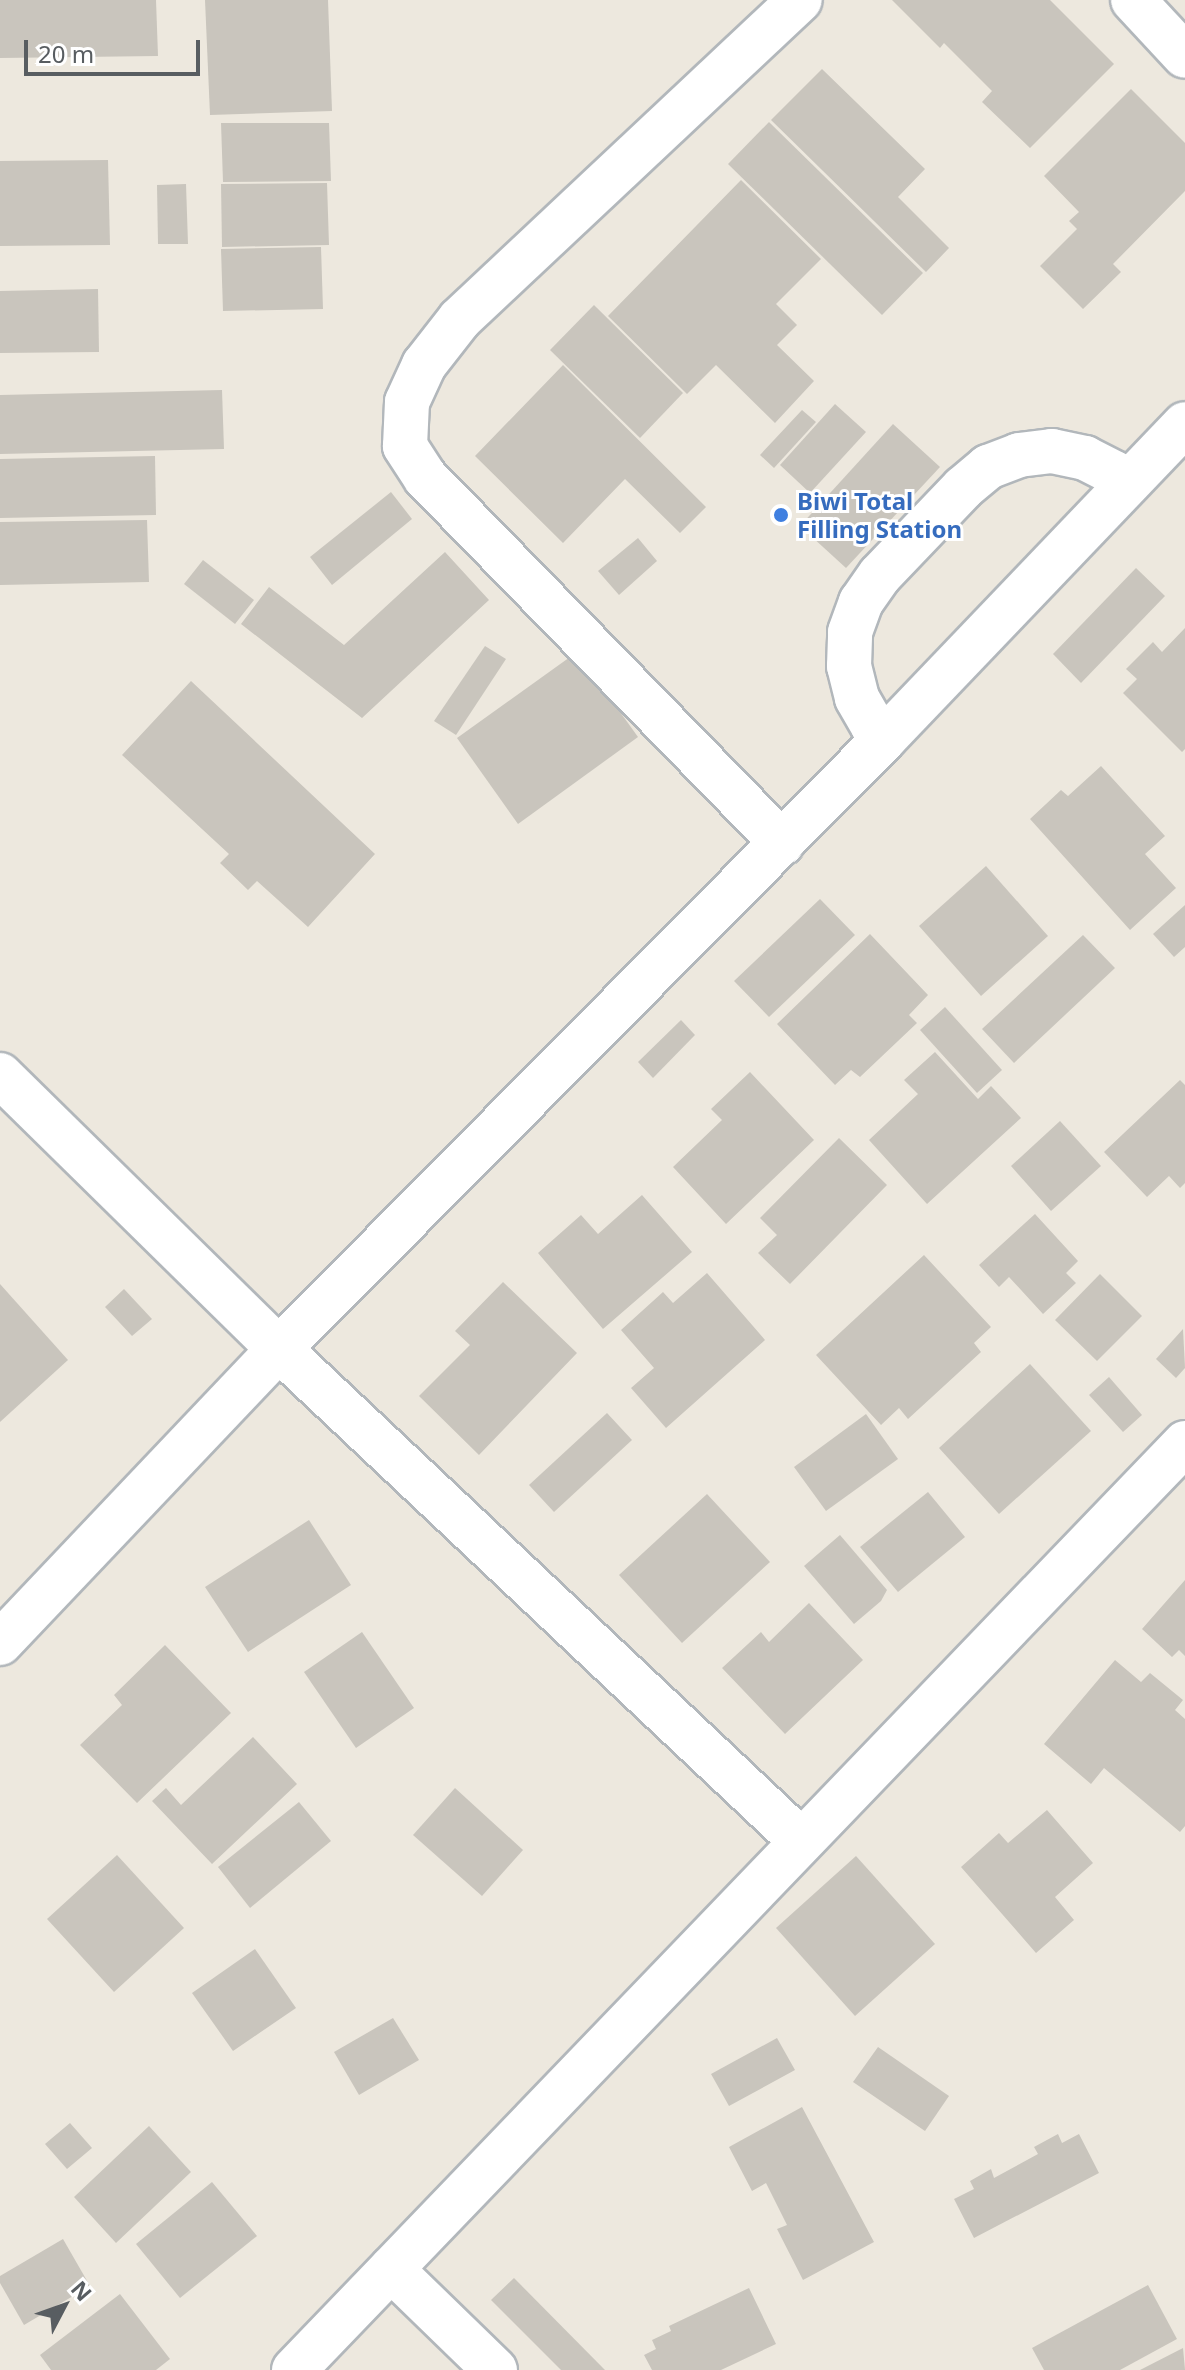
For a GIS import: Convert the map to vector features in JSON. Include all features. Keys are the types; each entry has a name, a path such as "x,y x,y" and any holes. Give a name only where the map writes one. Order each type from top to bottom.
{"street":[{"path":"782,843 425,477 405,446 407,402 424,365 460,319 800,0"},
{"path":"1133,0 1185,56"},
{"path":"0,1643 279,1349 885,738 1185,424"},
{"path":"885,738 873,726 857,698 849,666 850,632 861,602 901,553 971,481 988,467 1019,455 1052,451 1085,458 1114,473 1126,485"},
{"path":"0,1075 279,1349 800,1840"},
{"path":"294,2370 800,1840 1185,1443"},
{"path":"1140,1490 1185,1496"},
{"path":"391,2269 495,2370"}],"building":[{"path":"0,0 156,0 158,56 0,58"},
{"path":"205,0 328,0 332,111 210,115"},
{"path":"892,0 1050,0 1114,64 1030,148 982,102 992,91 944,43 940,48"},
{"path":"822,69 925,169 898,197 949,248 926,272 771,120"},
{"path":"1131,89 1185,143 1185,191 1113,264 1121,272 1083,309 1040,266 1077,229 1069,221 1079,212 1044,176"},
{"path":"769,122 923,273 882,315 728,164"},
{"path":"221,123 329,123 331,181 223,182"},
{"path":"108,160 110,245 0,246 0,161"},
{"path":"741,180 821,259 776,304 797,325 777,345 814,381 775,423 716,365 687,394 608,316"},
{"path":"327,183 329,245 222,247 221,184"},
{"path":"186,184 188,244 158,244 157,185"},
{"path":"321,247 323,309 223,311 221,249"},
{"path":"98,289 99,352 0,353 0,291"},
{"path":"594,305 683,393 640,438 550,350"},
{"path":"563,365 706,507 680,533 625,479 563,543 475,456"},
{"path":"222,390 224,449 0,454 0,395"},
{"path":"835,404 866,432 810,493 780,465"},
{"path":"802,410 816,422 774,468 760,455"},
{"path":"893,424 940,467 846,568 800,526"},
{"path":"155,456 156,515 0,518 0,459"},
{"path":"391,492 412,519 332,585 310,557"},
{"path":"147,520 149,582 0,585 0,522"},
{"path":"638,538 657,561 619,595 598,571"},
{"path":"445,552 489,600 362,718 241,624 269,587 344,645"},
{"path":"203,560 254,600 235,624 184,584"},
{"path":"1136,568 1165,596 1081,683 1053,654"},
{"path":"1185,628 1185,749 1182,752 1123,693 1137,679 1126,669 1153,642 1162,652"},
{"path":"485,646 506,659 456,735 434,721"},
{"path":"577,652 638,737 518,824 457,738"},
{"path":"191,681 375,854 308,927 257,881 248,890 220,863 229,854 122,755"},
{"path":"1101,766 1165,836 1145,854 1176,888 1130,930 1030,819 1061,790 1068,796"},
{"path":"986,866 1048,936 981,996 919,926"},
{"path":"820,899 855,935 769,1017 734,981"},
{"path":"1185,905 1185,947 1174,957 1153,934"},
{"path":"870,934 928,995 909,1015 917,1023 860,1077 851,1070 835,1085 777,1024"},
{"path":"1083,935 1115,968 1014,1063 982,1029"},
{"path":"945,1007 1002,1070 977,1093 920,1030"},
{"path":"681,1020 695,1035 653,1078 638,1062"},
{"path":"935,1052 978,1099 991,1086 1021,1118 927,1204 869,1140 918,1094 904,1080"},
{"path":"750,1072 814,1140 726,1224 673,1167 722,1120 711,1109"},
{"path":"1180,1080 1185,1085 1185,1183 1180,1188 1169,1176 1147,1197 1104,1152"},
{"path":"1060,1121 1101,1166 1051,1211 1011,1166"},
{"path":"839,1138 887,1185 790,1284 758,1253 777,1235 760,1218"},
{"path":"642,1195 692,1252 603,1329 538,1253 581,1215 598,1234"},
{"path":"1035,1214 1078,1261 1066,1273 1076,1283 1043,1314 1009,1277 999,1287 979,1265"},
{"path":"924,1255 991,1327 974,1343 981,1352 908,1419 899,1408 881,1425 816,1355"},
{"path":"707,1273 765,1340 666,1428 631,1388 654,1368 621,1330 663,1292 673,1303"},
{"path":"1100,1274 1142,1316 1097,1361 1055,1320"},
{"path":"503,1282 577,1353 479,1455 419,1396 470,1345 455,1331"},
{"path":"0,1284 68,1360 0,1422"},
{"path":"124,1289 152,1319 132,1336 105,1307"},
{"path":"1183,1329 1185,1368 1176,1378 1156,1359"},
{"path":"1030,1364 1091,1431 999,1514 939,1448"},
{"path":"1109,1377 1142,1415 1123,1432 1089,1395"},
{"path":"607,1413 632,1440 554,1512 529,1485"},
{"path":"866,1414 898,1459 826,1511 794,1467"},
{"path":"928,1492 965,1537 898,1592 860,1547"},
{"path":"707,1494 770,1562 682,1643 619,1575"},
{"path":"309,1520 351,1585 248,1652 205,1587"},
{"path":"840,1535 887,1590 881,1601 854,1624 804,1566"},
{"path":"1185,1580 1185,1656 1179,1650 1172,1657 1142,1629"},
{"path":"809,1603 863,1660 785,1734 722,1668 761,1632 769,1642"},
{"path":"362,1632 414,1708 356,1748 304,1672"},
{"path":"165,1645 231,1713 137,1803 80,1745 122,1705 114,1695"},
{"path":"1115,1660 1141,1682 1150,1673 1183,1700 1175,1710 1185,1719 1185,1826 1180,1832 1104,1768 1091,1784 1044,1744"},
{"path":"253,1737 297,1784 212,1864 152,1801 166,1788 181,1805"},
{"path":"455,1788 523,1850 482,1896 413,1835"},
{"path":"299,1802 331,1841 250,1908 218,1867"},
{"path":"1047,1810 1093,1863 1055,1897 1074,1920 1036,1953 961,1867 999,1833 1008,1843"},
{"path":"117,1855 184,1928 114,1992 47,1919"},
{"path":"856,1856 935,1944 855,2016 776,1928"},
{"path":"255,1949 296,2008 233,2051 192,1993"},
{"path":"393,2018 419,2060 359,2095 334,2052"},
{"path":"777,2038 795,2070 729,2106 711,2074"},
{"path":"878,2047 949,2096 925,2131 853,2082"},
{"path":"802,2107 874,2242 803,2280 777,2229 787,2225 766,2183 752,2191 729,2147"},
{"path":"70,2123 92,2148 67,2169 45,2144"},
{"path":"149,2126 191,2172 116,2243 74,2197"},
{"path":"1058,2134 1062,2143 1079,2134 1099,2173 974,2238 954,2199 974,2189 970,2181 991,2169 994,2178 1038,2154 1034,2147"},
{"path":"212,2182 257,2236 180,2298 136,2244"},
{"path":"63,2239 90,2286 24,2325 0,2283 0,2276"},
{"path":"514,2278 605,2370 561,2370 491,2300"},
{"path":"1148,2285 1177,2339 1120,2370 1044,2370 1032,2348"},
{"path":"749,2288 776,2344 721,2370 652,2370 644,2355 656,2349 652,2340 671,2331 669,2326"},
{"path":"120,2294 170,2359 156,2370 51,2370 40,2355"},
{"path":"1183,2348 1185,2370 1140,2370"}],"place":[{"name":"Biwi Total Filling Station","path":"781,515"}]}
